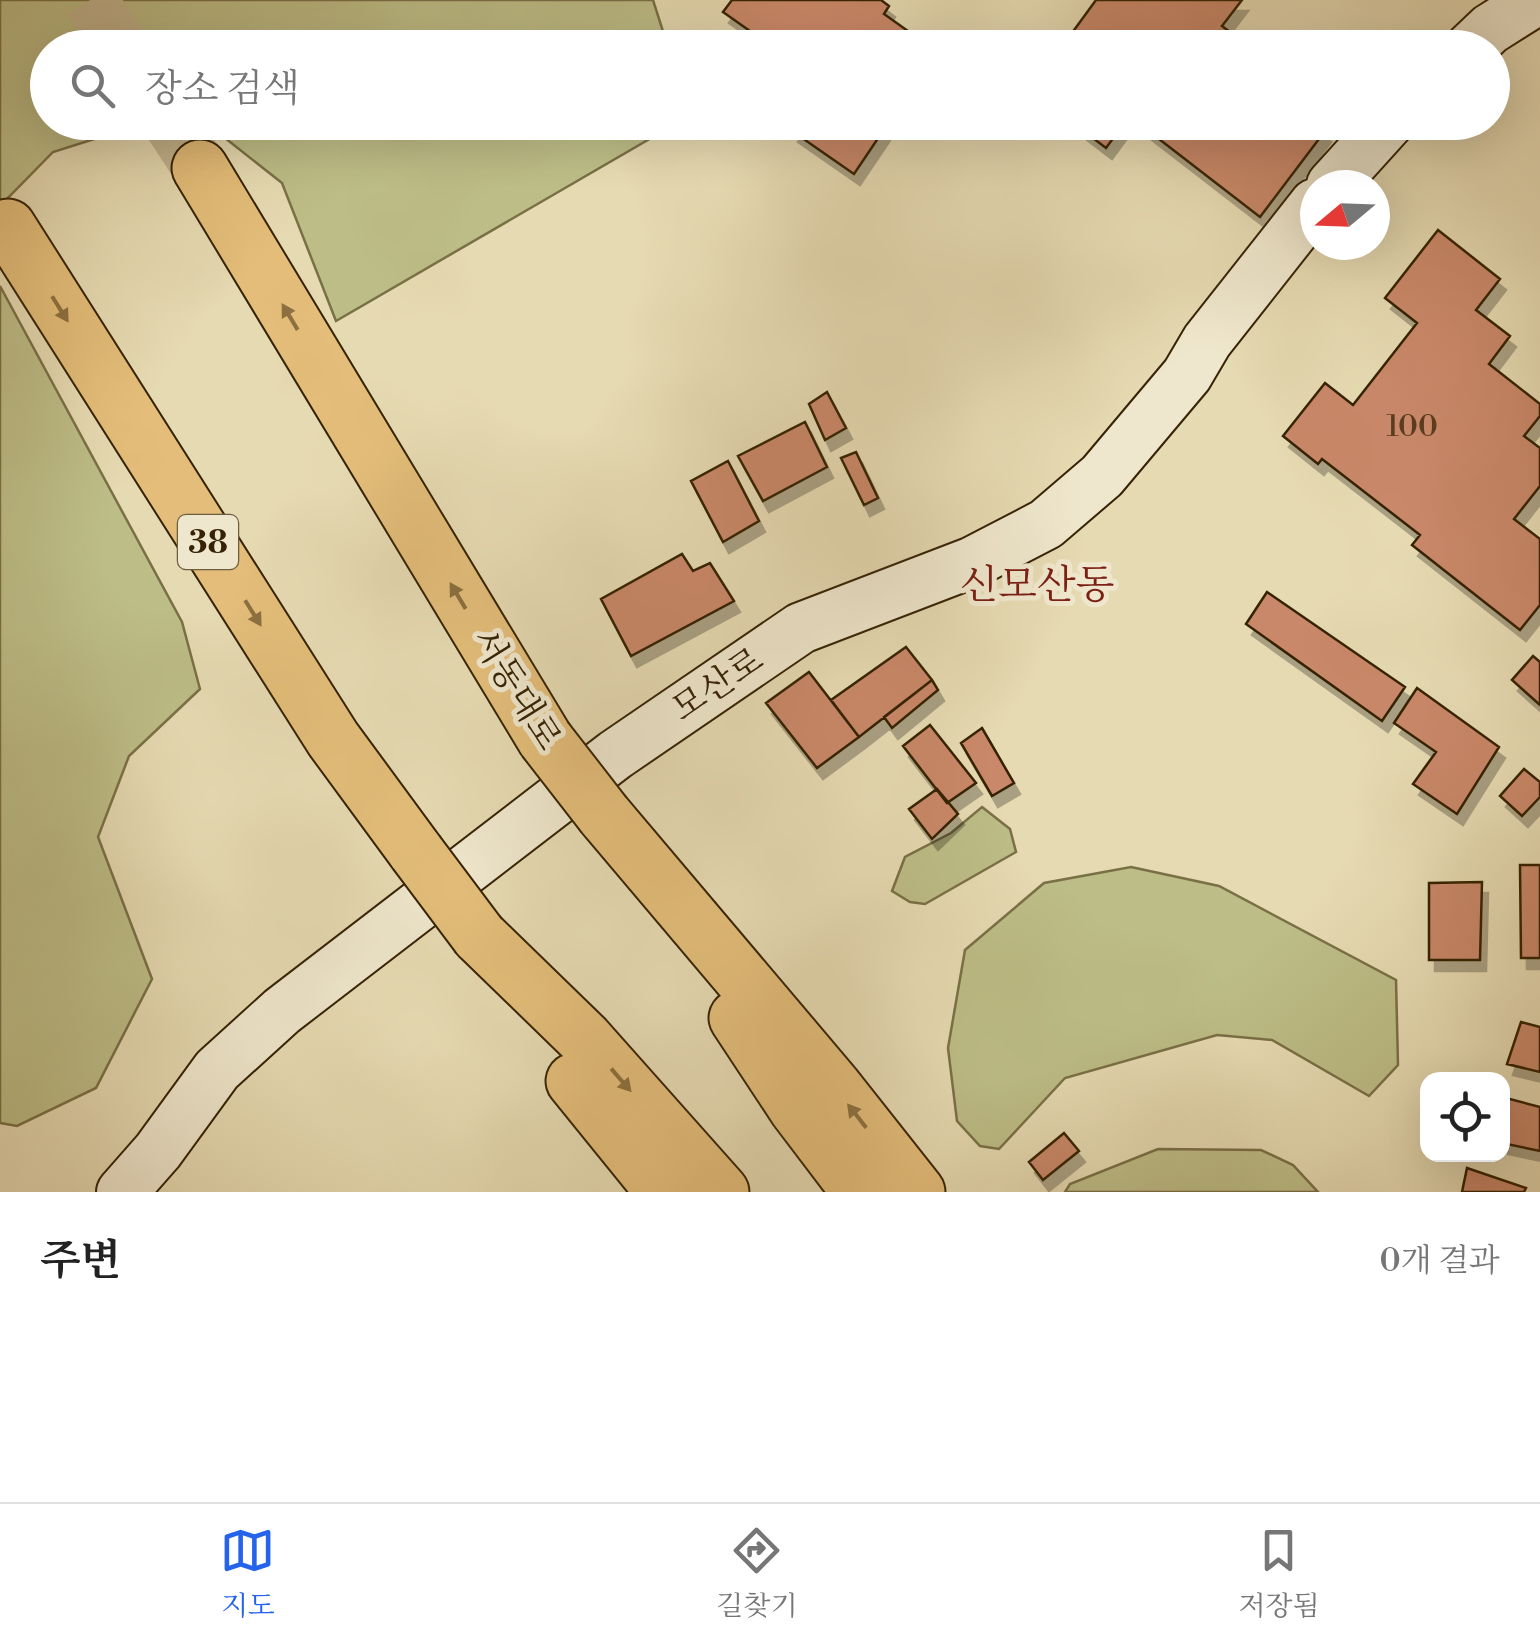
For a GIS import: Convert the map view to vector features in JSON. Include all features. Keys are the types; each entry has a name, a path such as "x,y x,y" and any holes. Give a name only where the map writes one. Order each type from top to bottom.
{"highway":[{"name":"서동대로","path":"200,168 545,739 604,814 797,1109 860,1192"},
{"name":"38","path":"8,227 333,739 416,852 479,936 585,1039 721,1192"},
{"path":"604,814 918,1192"},
{"path":"479,936 580,1090 664,1192"}],"street":[{"path":"1489,30 1536,0"},
{"path":"1346,170 1373,140"},
{"name":"모산로","path":"122,1192 218,1070 282,1011 614,755 801,628 973,562 1046,524 1102,476 1187,375 1207,341 1300,223"}],"green space":[{"path":"0,0 653,0 663,30 30,30 30,140 91,140 53,152 6,200 0,221"},
{"path":"228,140 648,140 336,321 282,183"},
{"path":"0,286 182,622 200,689 129,756 98,837 152,979 96,1088 17,1126 0,1123"},
{"path":"982,807 1010,829 1016,852 925,904 910,902 892,891 905,857 951,833"},
{"path":"1131,867 1219,886 1396,980 1398,1065 1369,1096 1272,1040 1217,1035 1065,1078 999,1149 980,1146 957,1121 948,1048 965,950 1044,883"},
{"path":"1158,1149 1261,1150 1293,1165 1318,1192 1065,1192 1070,1184"}],"building":[{"path":"732,0 881,0 889,6 884,14 907,30 748,30 723,12"},
{"path":"1096,0 1242,0 1222,26 1227,30 1074,30"},
{"path":"805,140 877,140 854,174"},
{"path":"1096,140 1112,140 1106,148"},
{"path":"1160,140 1318,140 1260,217"},
{"path":"1438,230 1500,279 1476,310 1510,336 1489,364 1540,404 1540,416 1524,436 1540,448 1540,486 1514,519 1540,539 1540,605 1520,630 1412,545 1420,535 1322,459 1318,464 1283,436 1325,383 1353,405 1417,323 1385,298"},
{"path":"827,392 846,428 825,440 809,404"},
{"path":"805,422 827,467 763,501 738,456"},
{"path":"856,452 878,498 864,505 841,458"},
{"path":"728,461 759,521 723,542 691,481"},
{"path":"682,554 693,571 710,563 734,601 631,656 601,599"},
{"path":"1267,592 1405,687 1382,721 1246,624"},
{"path":"906,647 932,680 859,737 831,700"},
{"path":"1533,656 1540,662 1540,705 1512,680"},
{"path":"809,672 859,737 817,768 766,703"},
{"path":"932,680 938,690 892,728 884,717"},
{"path":"1417,688 1499,747 1457,814 1413,784 1436,752 1394,723"},
{"path":"930,725 976,783 947,803 903,746"},
{"path":"982,728 1014,783 992,796 961,743"},
{"path":"1524,769 1540,782 1540,797 1522,816 1500,796"},
{"path":"937,789 958,814 932,839 909,809"},
{"path":"1520,865 1540,865 1540,958 1521,958"},
{"path":"1482,882 1480,960 1429,960 1429,883"},
{"path":"1521,1022 1540,1027 1540,1072 1507,1064"},
{"path":"1510,1099 1540,1107 1540,1151 1510,1145"},
{"path":"1064,1133 1079,1151 1043,1180 1029,1162"},
{"path":"1467,1168 1526,1188 1524,1192 1462,1192"}],"tunnel":[{"path":"90,0 109,30"},
{"path":"182,140 200,168"}],"district":[{"name":"신모산동","path":"1037,584"}]}
